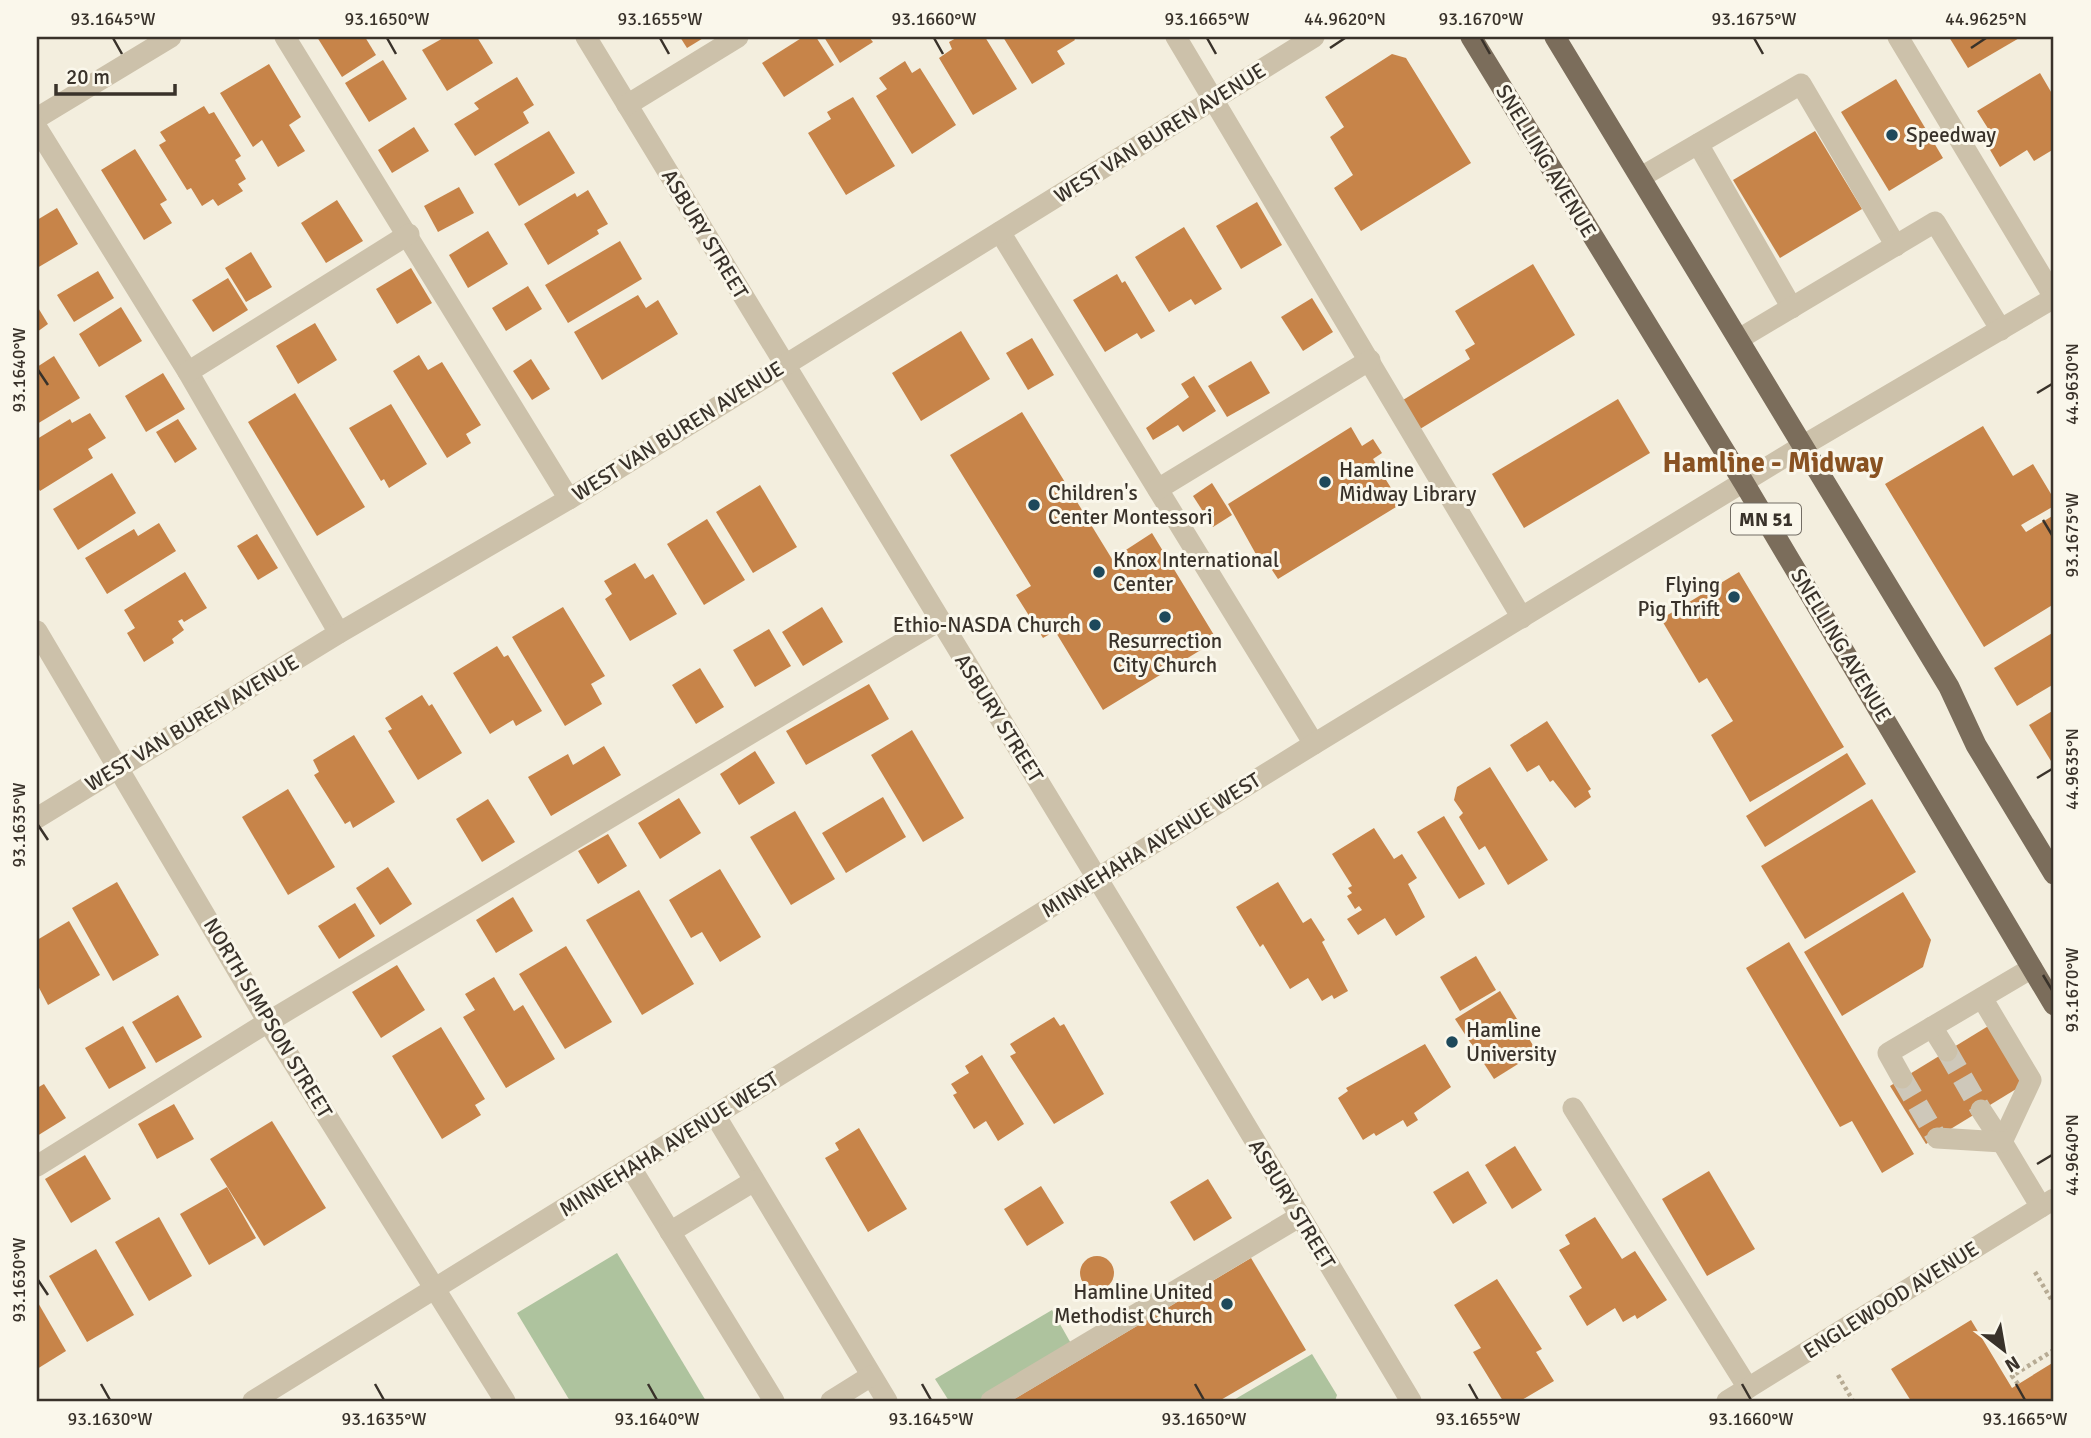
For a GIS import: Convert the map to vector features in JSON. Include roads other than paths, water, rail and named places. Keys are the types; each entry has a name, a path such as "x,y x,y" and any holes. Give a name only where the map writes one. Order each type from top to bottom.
{"main road":[{"name":"SNELLING AVENUE","path":"1471,37 1744,483 2054,1005"},
{"path":"1555,37 1949,687 1976,745 2054,874"}],"street":[{"path":"37,118 171,37"},
{"path":"285,37 409,234 569,499"},
{"name":"ASBURY STREET","path":"586,37 1411,1401"},
{"path":"627,104 738,37"},
{"path":"1176,37 1522,618"},
{"name":"WEST VAN BUREN AVENUE","path":"37,818 339,633 569,499 1314,37"},
{"path":"1898,37 2054,298"},
{"path":"1641,177 1801,85 1896,246"},
{"path":"37,128 188,372 339,633"},
{"path":"1698,144 1792,307"},
{"path":"1739,340 1935,222 2001,330"},
{"path":"1000,232 1314,744"},
{"path":"188,372 409,234"},
{"name":"MINNEHAHA AVENUE WEST","path":"253,1401 1314,744 1804,445 2054,298"},
{"path":"1158,489 1370,360"},
{"path":"37,1166 268,1022 939,621"},
{"name":"NORTH SIMPSON STREET","path":"37,631 120,767 268,1022 505,1401"},
{"path":"1902,1078 1888,1053 2032,968"},
{"path":"1982,998 2031,1080 2001,1142"},
{"path":"1932,1027 1947,1051"},
{"path":"1573,1108 1748,1388"},
{"path":"1981,1110 2001,1142 2048,1203"},
{"path":"715,1115 887,1401"},
{"path":"1937,1138 2001,1142"},
{"path":"631,1168 774,1401"},
{"path":"670,1232 754,1181"},
{"name":"ENGLEWOOD AVENUE","path":"1727,1401 2048,1203"},
{"path":"991,1401 1299,1217"},
{"path":"831,1401 872,1376"}],"tunnel":[{"path":"1947,1051 1981,1110"},
{"path":"1902,1078 1937,1138"}],"place":[{"name":"Speedway","path":"1892,135"},
{"name":"Hamline Midway Library","path":"1325,482"},
{"name":"Children's Center Montessori","path":"1034,505"},
{"name":"Knox International Center","path":"1099,572"},
{"name":"Flying Pig Thrift","path":"1734,597"},
{"name":"Resurrection City Church","path":"1165,617"},
{"name":"Ethio-NASDA Church","path":"1095,625"},
{"name":"Hamline University","path":"1452,1042"},
{"name":"Hamline United Methodist Church","path":"1227,1304"}],"district":[{"name":"Hamline - Midway","path":"1773,462"}]}
